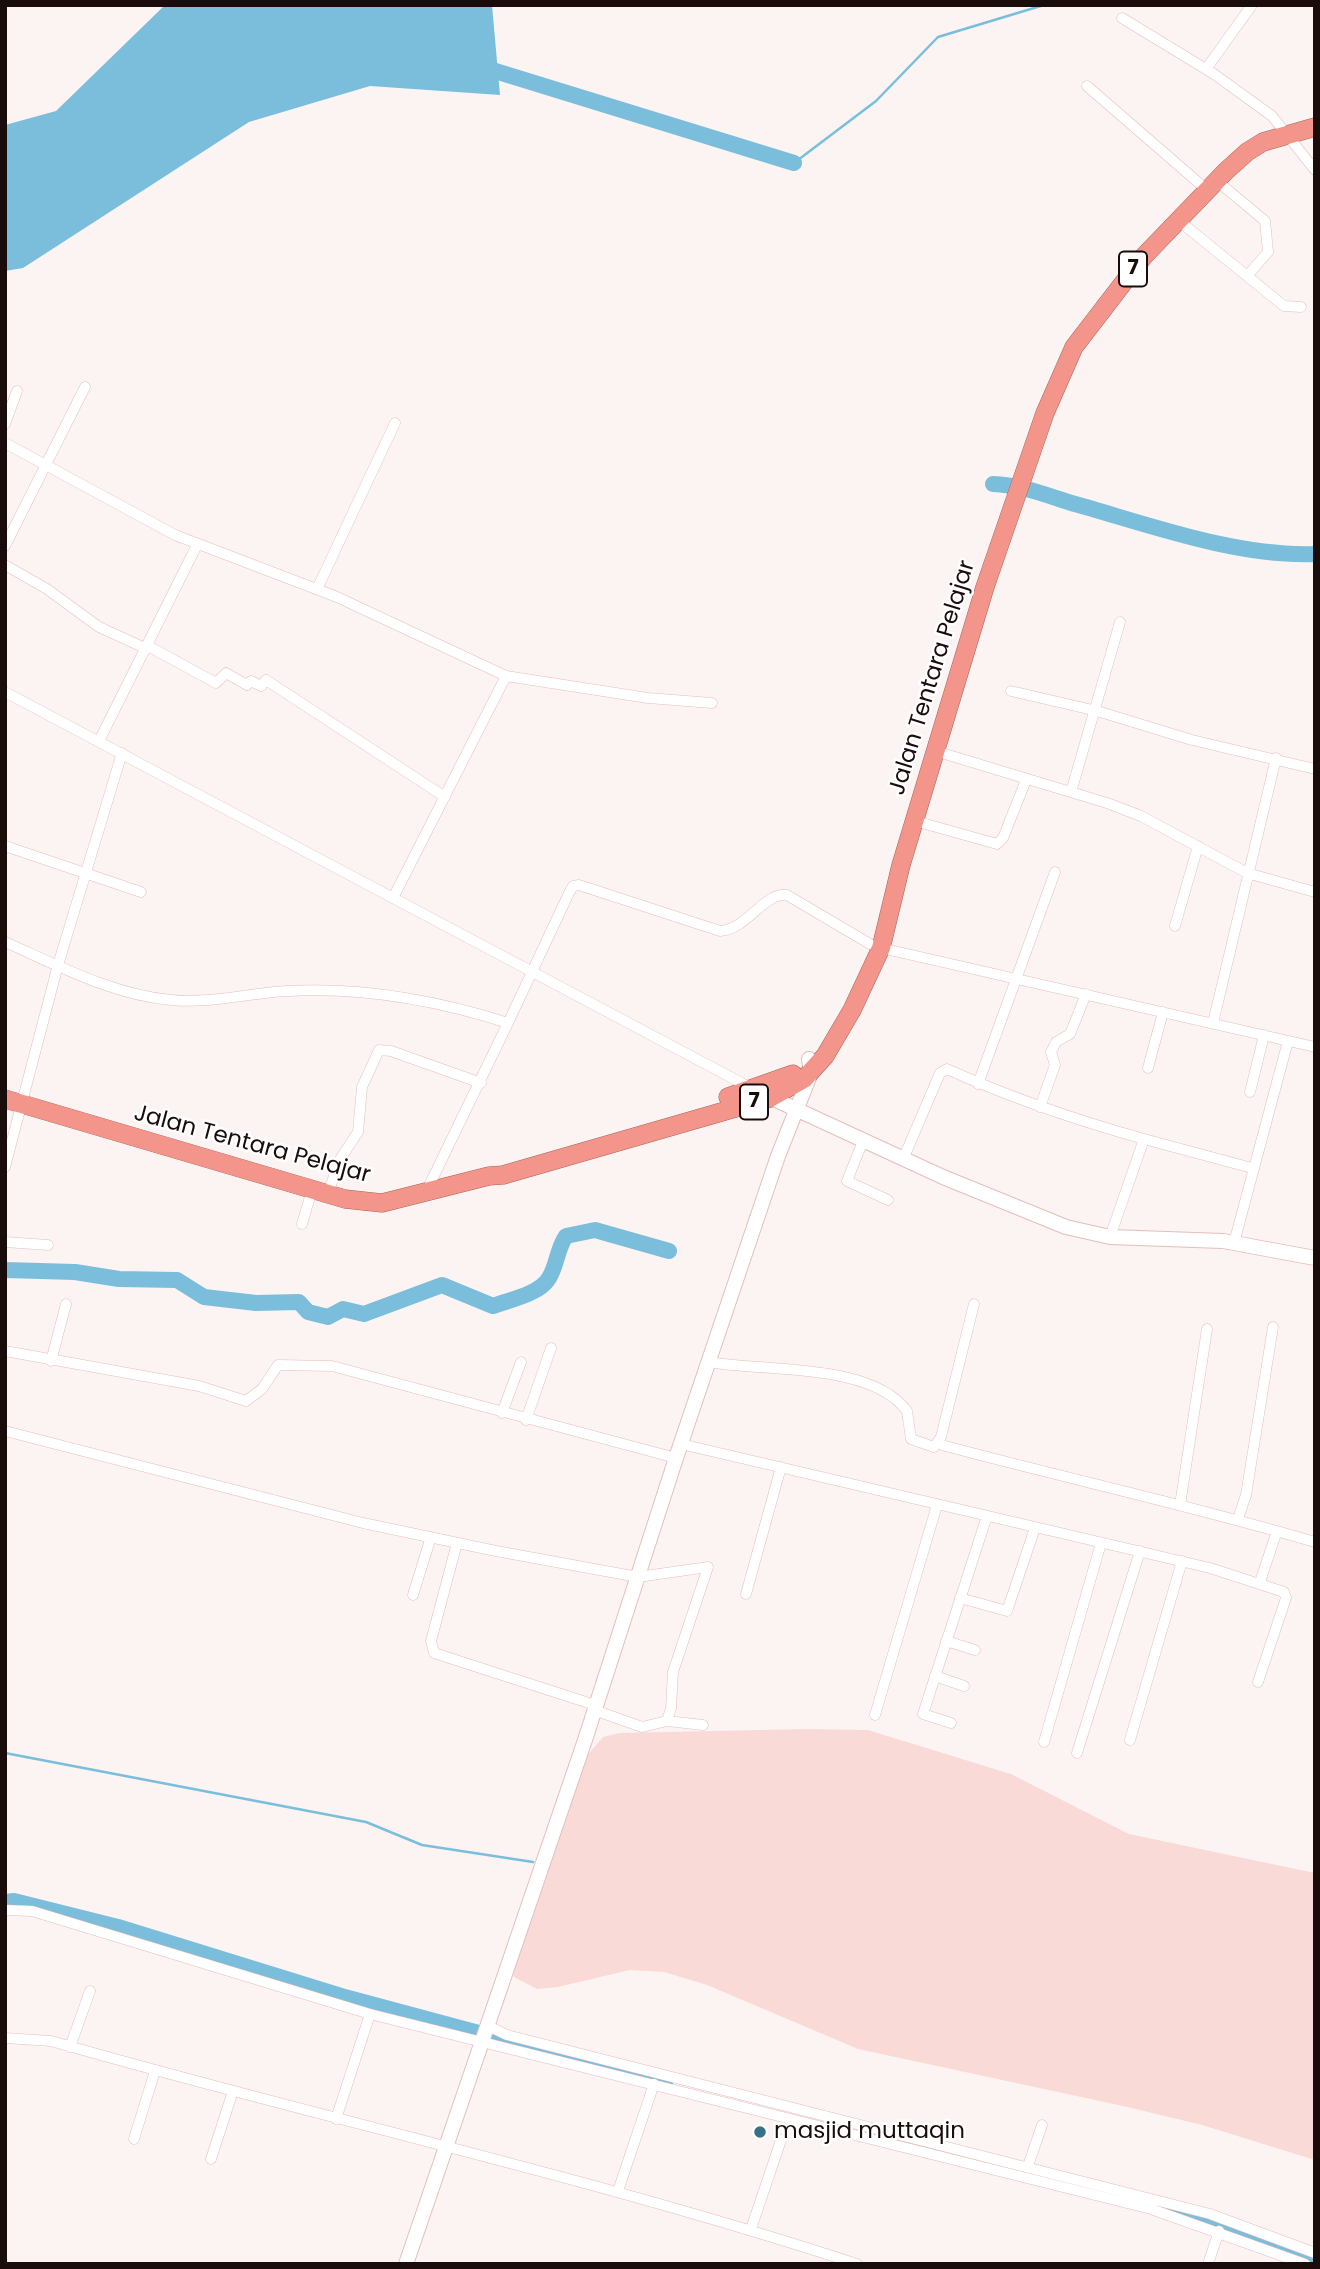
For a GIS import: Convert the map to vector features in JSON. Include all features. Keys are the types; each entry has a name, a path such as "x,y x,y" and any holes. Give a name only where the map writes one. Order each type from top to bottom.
{"highway":[{"name":"7","path":"1178,220 1247,152 1287,133 1315,127"},
{"name":"Jalan Tentara Pelajar","path":"5,1099 320,1192 382,1203 489,1176 503,1175 770,1098 797,1085 852,1010 875,946 891,918 893,896 935,751 1015,499 1049,403 1074,347 1120,286 1178,220"},
{"name":"Jalan Tentara Pelajar","path":"489,1176 501,1167 786,1079 810,1066"}],"street":[{"path":"1206,69 1252,5"},
{"path":"1122,18 1206,69 1272,116 1315,170"},
{"path":"1087,86 1211,185 1265,221 1268,252 1247,276"},
{"path":"1178,220 1284,306 1301,307"},
{"path":"5,546 85,387"},
{"path":"5,424 17,391"},
{"path":"317,589 395,424"},
{"path":"5,443 197,545 317,589 506,676 648,698 712,703"},
{"path":"99,741 197,545"},
{"path":"5,565 47,589 99,627 147,647 216,683 226,673 247,685 251,681 261,686 266,680 446,797"},
{"path":"1071,792 1097,712 1121,622"},
{"path":"393,898 506,676"},
{"path":"1011,691 1097,712 1192,740 1315,769"},
{"path":"5,692 770,1098 943,1177 1066,1227 1110,1237 1234,1243 1315,1258"},
{"path":"935,751 1141,816 1247,873 1315,892"},
{"path":"5,1167 58,965 122,753"},
{"path":"1213,1023 1276,758"},
{"path":"915,821 997,844 1003,838 1026,780"},
{"path":"5,846 141,892"},
{"path":"1175,926 1198,846"},
{"path":"978,1084 1055,872"},
{"path":"425,1193 534,973 569,893 573,886 579,885 621,896 720,931 729,930 749,919 772,897 787,895 875,946 1315,1047"},
{"path":"5,942 104,984 169,1000 206,1002 264,992 303,990 380,992 457,1007 509,1023"},
{"path":"1040,1107 1055,1065 1051,1052 1056,1042 1070,1034 1086,995"},
{"path":"1148,1068 1163,1012"},
{"path":"1250,1092 1264,1035"},
{"path":"1234,1243 1288,1041"},
{"path":"302,1224 358,1132 362,1087 379,1050 391,1051 481,1083"},
{"path":"406,2264 585,1740 678,1451 810,1066"},
{"path":"904,1157 943,1070 1040,1107 1252,1168"},
{"path":"1110,1237 1144,1139"},
{"path":"863,1141 847,1181 888,1200"},
{"path":"5,1242 48,1245"},
{"path":"51,1361 66,1304"},
{"path":"938,1444 974,1304"},
{"path":"1238,1519 1246,1494 1273,1327"},
{"path":"1180,1506 1207,1329"},
{"path":"526,1420 551,1348"},
{"path":"5,1351 199,1386 246,1401 262,1389 278,1365 332,1366 526,1420 678,1451 781,1467 1182,1561 1260,1582 1284,1592 1286,1598 1258,1682"},
{"path":"502,1413 521,1362"},
{"path":"708,1362 838,1375 873,1383 907,1411 911,1439 921,1444 938,1444 1097,1487 1238,1519 1315,1542"},
{"path":"5,1432 457,1543 638,1577 719,1566"},
{"path":"746,1594 781,1467"},
{"path":"875,1715 937,1505"},
{"path":"951,1723 923,1714 987,1516"},
{"path":"960,1598 1007,1611 1035,1528"},
{"path":"1260,1582 1278,1531"},
{"path":"413,1595 431,1537"},
{"path":"457,1543 431,1641 434,1653 642,1727 667,1721 704,1725"},
{"path":"1044,1742 1101,1543"},
{"path":"1077,1753 1140,1551"},
{"path":"1130,1740 1182,1561"},
{"path":"667,1721 671,1707 673,1672 709,1569 707,1566"},
{"path":"946,1641 975,1650"},
{"path":"935,1676 964,1686"},
{"path":"5,1910 32,1912 370,2014 521,2038 1028,2166 1210,2214 1315,2253"},
{"path":"70,2047 90,1991"},
{"path":"336,2119 370,2014"},
{"path":"483,2033 654,2084 1151,2209 1219,2231 1305,2264"},
{"path":"5,2038 41,2039 447,2149 618,2191 751,2229 857,2264"},
{"path":"134,2139 155,2071"},
{"path":"618,2191 654,2084"},
{"path":"211,2159 233,2091"},
{"path":"1028,2166 1042,2125"},
{"path":"751,2229 781,2140"},
{"path":"1208,2264 1219,2231"}],"shaded area":[{"path":"868,1730 1011,1774 1129,1834 1315,1873 1315,2160 1202,2125 858,2049 707,1985 664,1972 630,1970 558,1987 537,1989 514,1977 512,1969 583,1760 603,1737 620,1733"}],"water":[{"path":"165,5 492,5 500,95 370,86 249,122 23,268 5,271 5,125 56,111"}],"waterway":[{"path":"794,163 876,101 938,37 1044,5"},
{"path":"479,66 794,163"},
{"path":"993,484 1025,489 1163,530 1225,545 1285,554 1315,554"},
{"path":"5,1270 75,1272 119,1279 177,1280 204,1297 256,1303 299,1302 308,1312 328,1317 343,1309 364,1314 442,1285 493,1306 515,1299 545,1284 566,1236 595,1230 669,1251"},
{"path":"5,1753 366,1822 422,1845 533,1862"},
{"path":"5,1902 14,1901 118,1927 341,1996 665,2083"},
{"path":"863,2133 1092,2188 1204,2222 1315,2262"}],"place":[{"name":"masjid muttaqin","path":"760,2132"}]}
